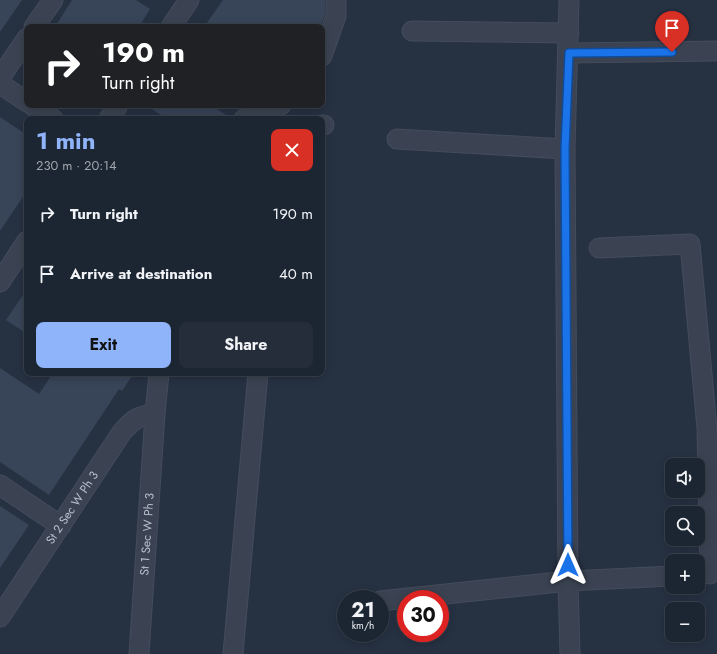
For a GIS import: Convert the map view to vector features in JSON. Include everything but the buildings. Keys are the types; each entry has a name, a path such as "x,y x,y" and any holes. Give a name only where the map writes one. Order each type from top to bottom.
{"street":[{"path":"36,24 53,0"},
{"path":"173,24 189,0"},
{"path":"325,47 336,16 336,0"},
{"path":"569,0 569,53 565,149 568,581 570,654"},
{"path":"412,31 569,34"},
{"path":"0,78 24,42"},
{"path":"569,53 717,51"},
{"path":"0,84 24,100"},
{"path":"36,108 48,116"},
{"path":"251,116 273,108"},
{"path":"398,139 565,149"},
{"path":"599,248 690,244 707,428 708,574"},
{"path":"0,282 24,246"},
{"name":"St 1 Sec W Ph 3","path":"139,654 159,376"},
{"path":"233,654 258,376"},
{"name":"St 2 Sec W Ph 3","path":"0,617 122,432 132,421 141,416 155,414"},
{"path":"0,485 61,526"},
{"path":"389,600 568,581 665,576"}],"route":[{"path":"568,565 565,149 569,53 672,52"}]}
